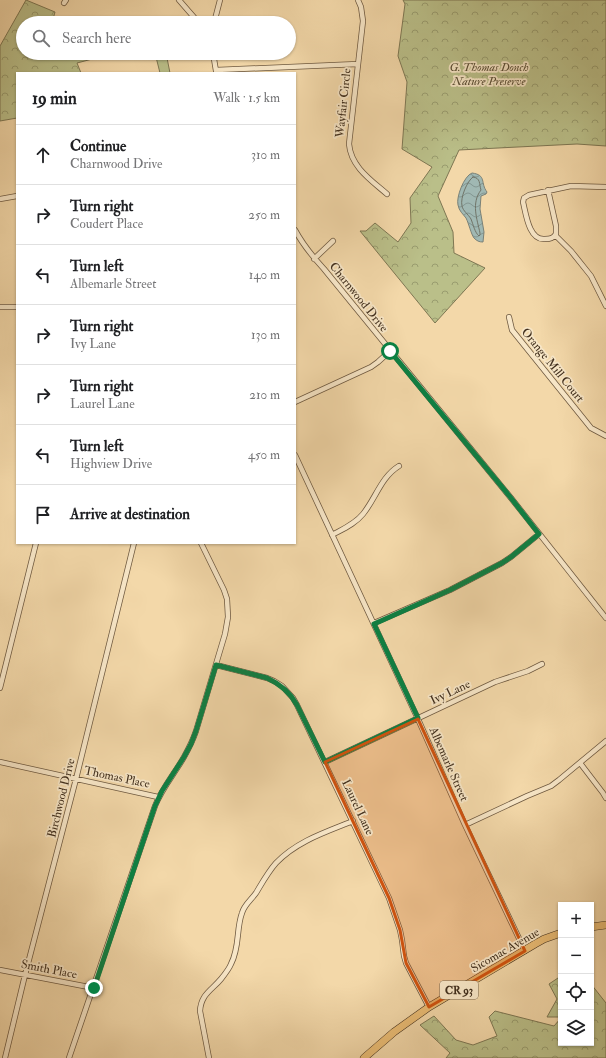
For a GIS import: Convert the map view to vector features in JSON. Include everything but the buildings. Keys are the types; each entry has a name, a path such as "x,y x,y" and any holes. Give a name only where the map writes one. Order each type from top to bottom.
{"main road":[{"path":"594,927 606,925"},
{"name":"Sicomac Avenue","path":"364,1058 394,1032 429,1007 544,939 558,934"}],"street":[{"path":"179,0 193,16"},
{"path":"216,16 220,0"},
{"name":"Wayfair Circle","path":"358,0 362,14 362,22 349,144 350,151 355,163 387,194"},
{"path":"214,60 216,71 358,64"},
{"path":"548,190 556,226 556,234 552,238 543,240 535,236 530,230 523,202 524,198 529,195 548,190 570,186 606,187"},
{"path":"0,199 16,196"},
{"name":"Charnwood Drive","path":"296,232 314,259 324,269 511,498 606,618"},
{"path":"555,235 571,251 591,276 606,306"},
{"path":"314,259 333,241"},
{"path":"0,307 16,307"},
{"name":"Orange Mill Court","path":"509,317 512,330 573,407 592,428 606,436"},
{"path":"296,402 371,366 390,351"},
{"name":"Albemarle Street","path":"296,457 418,718 465,825 526,951"},
{"path":"332,535 358,519 369,506 383,482 393,470 399,466"},
{"path":"374,624 450,590 502,563 539,534"},
{"path":"0,688 3,665 36,544"},
{"name":"Birchwood Drive","path":"5,1058 134,544"},
{"path":"69,1058 158,797 184,757 196,731 227,625 227,599 201,544"},
{"name":"Ivy Lane","path":"325,762 495,682 528,671 542,664"},
{"name":"Laurel Lane","path":"216,665 267,678 282,686 293,698 389,898 402,940 406,963 429,1007"},
{"path":"465,825 551,786 606,741"},
{"name":"Thomas Place","path":"0,762 158,797"},
{"path":"580,763 606,798"},
{"path":"209,1058 200,1005 202,999 221,980 232,963 243,909 252,899 269,872 290,850 308,840 353,821"},
{"name":"Smith Place","path":"0,970 94,988"}],"highlighted area":[{"path":"418,719 525,951 429,1007 406,963 400,930 389,898 325,762"}],"green space":[{"path":"26,0 55,12 54,16 17,16"},
{"name":"G. Thomas Donch Nature Preserve","path":"403,0 606,0 606,146 577,144 459,150 438,196 453,232 454,253 485,268 435,323 360,231 366,231 375,223 398,242 411,223 410,198 432,167 402,149 407,82 398,56 405,4"},
{"path":"16,18 16,60 88,60 77,63 81,72 16,72 16,118 0,121 0,46"},
{"path":"157,60 167,60 170,72 160,72"},
{"path":"558,978 558,1017 547,1017 557,999 549,984"},
{"path":"594,988 606,1003 606,1058 446,1058 450,1053 420,1025 434,1016 456,1040 473,1045 497,1036 489,1017 495,1011 554,1026 558,1021 558,1046 594,1046"}],"water":[{"path":"472,173 480,176 487,192 481,196 480,209 484,232 483,242 474,238 466,218 460,211 458,205 458,197 461,187 466,178"}],"route":[{"path":"94,988 158,797 191,744 216,665 267,678 282,686 297,705 325,762 418,718 374,624 450,590 502,563 539,534 390,351"}]}
